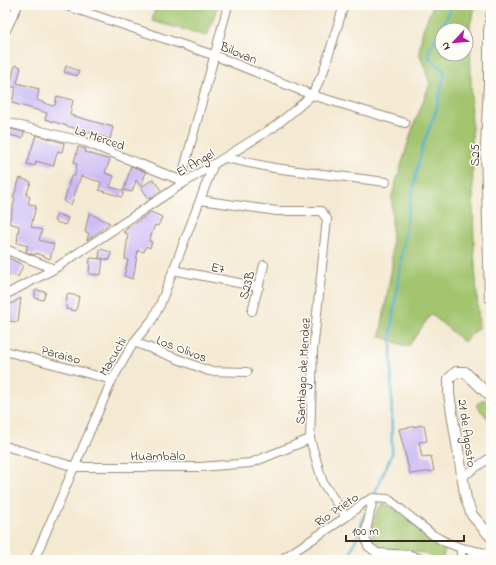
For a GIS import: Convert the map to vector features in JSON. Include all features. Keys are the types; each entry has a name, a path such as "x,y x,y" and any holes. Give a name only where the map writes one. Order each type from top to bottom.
{"street":[{"path":"5,32 18,5"},
{"name":"Bilovan","path":"64,5 216,56 312,95 405,123"},
{"path":"183,181 228,5"},
{"name":"El Angel","path":"5,295 54,269 183,181 213,166 274,127 312,95 323,73 344,5"},
{"name":"S25","path":"490,298 488,146 490,83 488,31 491,12"},
{"name":"La Merced","path":"5,122 85,142 183,181"},
{"path":"226,158 274,168 386,182"},
{"name":"Macuchi","path":"34,560 112,380 134,342 152,320 160,305 213,166"},
{"name":"Santiago de Mendez","path":"200,200 277,211 321,211 327,218 313,351 310,439 322,483 346,517"},
{"path":"5,249 54,269"},
{"name":"S23B","path":"252,311 264,265"},
{"name":"E7","path":"173,270 259,287"},
{"name":"Los Olivos","path":"134,342 209,371 247,372"},
{"name":"Paraiso","path":"5,351 112,380"},
{"name":"21 de Agosto","path":"491,397 465,372 456,372 449,379 466,499 472,516 491,537"},
{"name":"Huambalo","path":"5,446 75,467 200,467 251,463 310,439"},
{"path":"462,477 491,457"},
{"path":"373,498 365,536 368,546 377,553 410,555 423,560"},
{"name":"Río Prieto","path":"280,560 346,517 362,503 373,498 388,499 433,535 461,548 485,553 491,552"},
{"path":"461,548 461,560"}],"green space":[{"path":"156,5 218,5 207,36 152,21"},
{"path":"430,5 476,5 471,22 434,22 434,62 471,62 474,249 479,327 464,342 431,314 408,347 380,336 392,266 392,195 413,127 430,84 419,52 423,29 432,8"},
{"path":"484,399 491,406 491,422 476,405"},
{"path":"383,504 390,506 431,537 447,543 442,560 432,560 425,553 378,548 372,542 373,527 377,511"}],"building":[{"path":"15,65 21,67 17,83 39,89 37,100 52,106 55,105 57,96 73,100 70,115 113,127 110,139 86,131 85,134 76,131 77,129 45,119 47,113 12,103 16,87 10,86"},
{"path":"66,66 79,71 77,76 64,72"},
{"path":"5,128 24,132 22,138 5,134"},
{"path":"36,135 64,143 62,152 58,151 53,166 36,161 35,166 27,164"},
{"path":"78,147 86,149 85,152 110,160 105,173 114,176 110,187 124,191 122,197 99,190 101,182 81,176 71,205 64,202 71,176 74,177 77,164 74,163"},
{"path":"131,166 146,172 141,187 136,180 132,192 124,190"},
{"path":"20,178 31,182 26,195 30,197 28,203 36,206 31,227 42,230 39,240 54,244 50,259 36,253 35,255 28,253 26,251 28,246 17,243 19,226 9,223 15,199 13,198"},
{"path":"153,179 161,190 149,199 141,187"},
{"path":"151,212 162,217 158,226 155,225 149,241 152,242 150,248 146,246 144,252 138,250 133,279 124,276 128,260 125,259 128,234 123,232"},
{"path":"89,213 110,223 87,240 89,233 85,232"},
{"path":"57,214 68,218 65,225 54,221"},
{"path":"100,249 111,252 110,260 99,258"},
{"path":"5,256 23,265 18,277 10,274 5,285"},
{"path":"90,258 103,259 101,275 89,274"},
{"path":"35,291 46,292 43,300 35,298"},
{"path":"67,294 79,296 76,311 66,309"},
{"path":"21,298 18,322 5,321 6,307"},
{"path":"424,425 427,441 419,442 422,457 431,456 434,471 410,474 399,429"}],"waterway":[{"path":"373,497 392,454 391,330 409,207 422,147 436,111 445,72 427,55 449,13 451,5"},
{"path":"348,560 366,512"}]}
